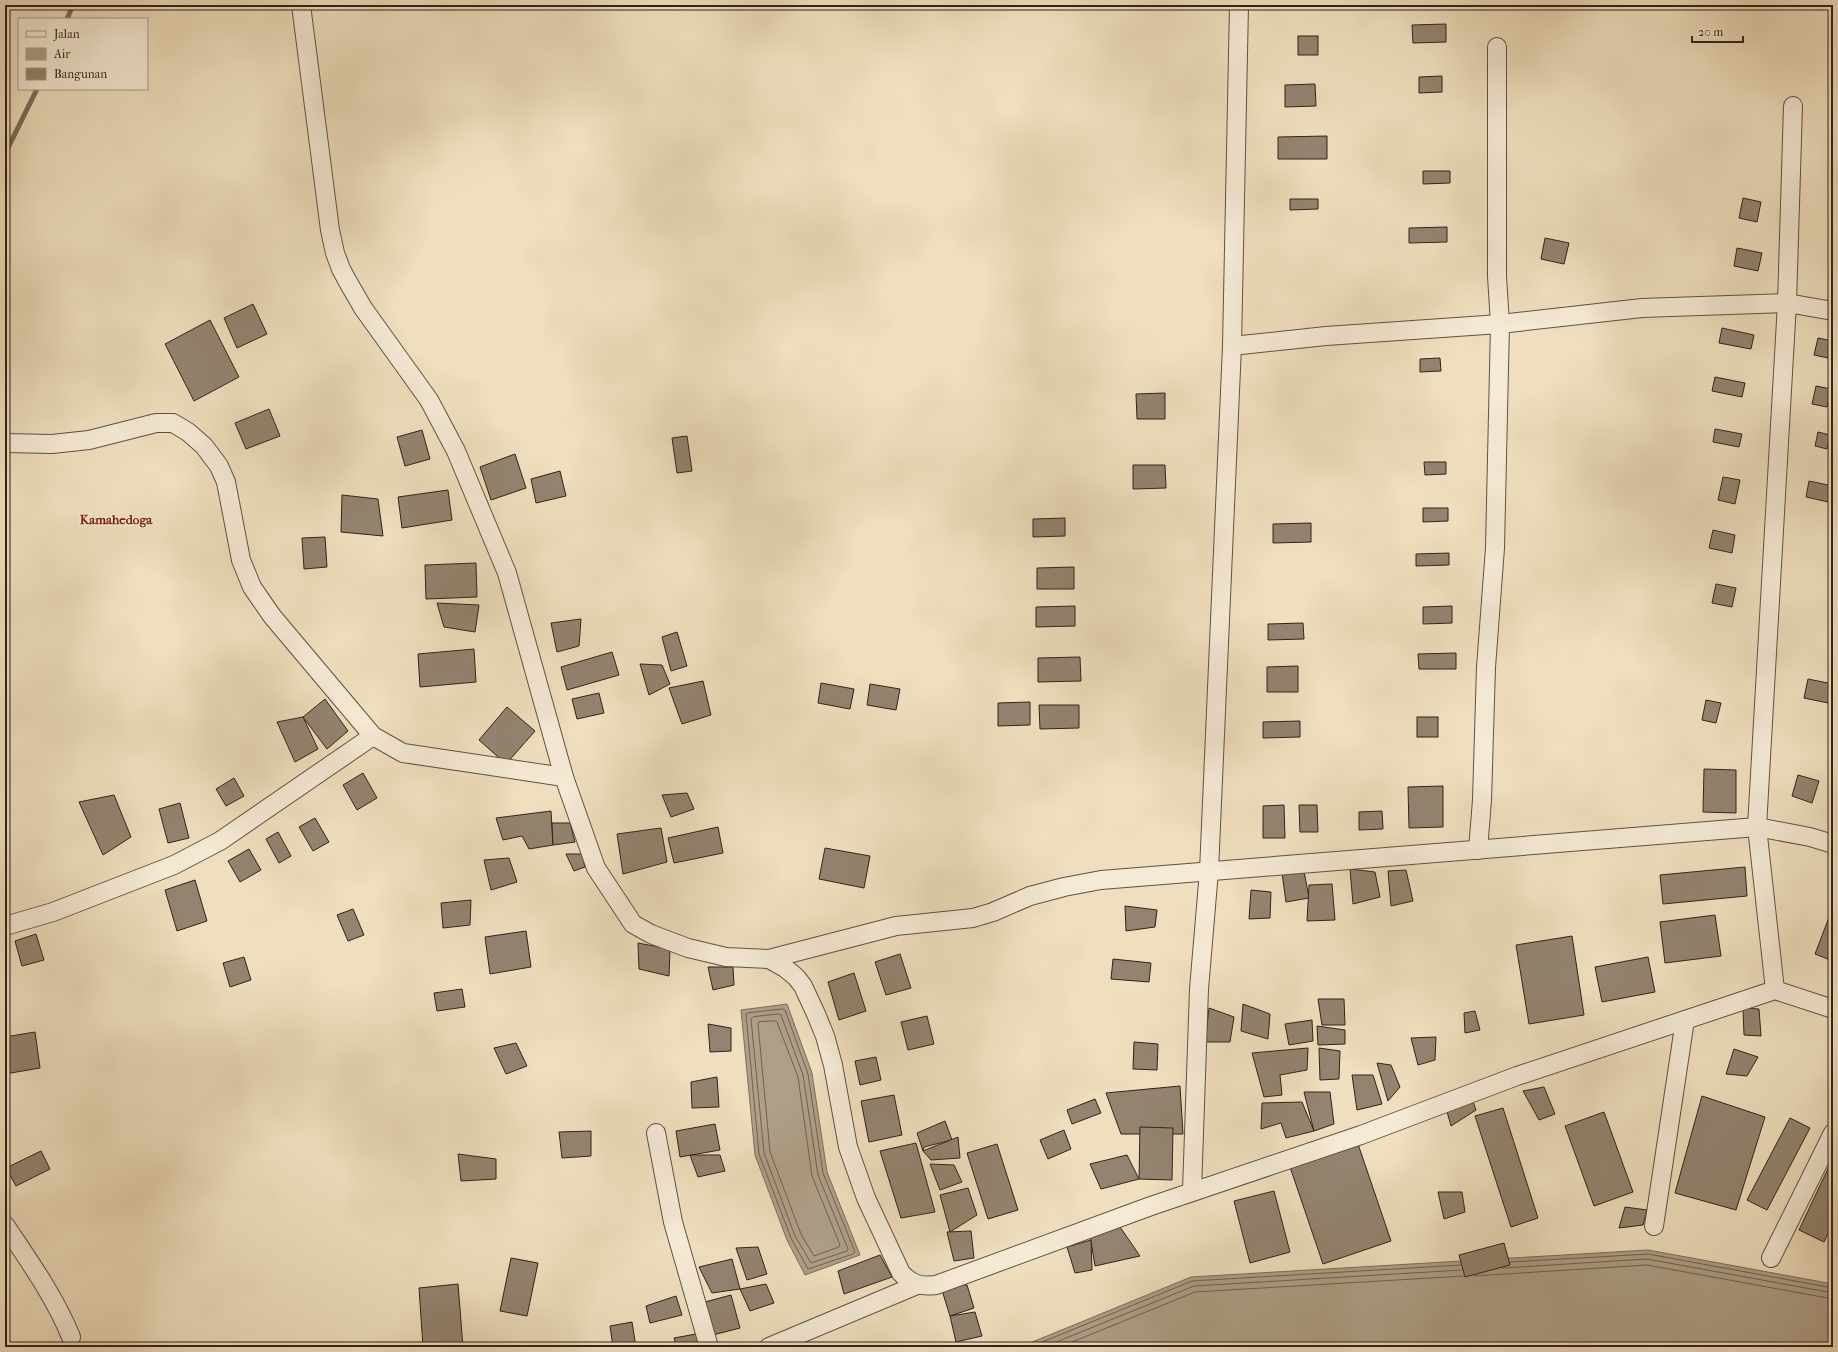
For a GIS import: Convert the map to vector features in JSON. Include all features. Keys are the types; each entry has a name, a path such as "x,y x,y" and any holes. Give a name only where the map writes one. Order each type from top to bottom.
{"street":[{"path":"301,5 330,230 335,253 341,269 363,308 429,400 456,451 506,573 564,777 596,868 633,924 662,939 688,948 726,956 769,960 896,926 973,918 993,912 1030,896 1064,887 1101,880 1757,827 1810,837 1833,844"},
{"path":"1192,1191 1199,989 1209,871 1232,346 1239,5"},
{"path":"1478,850 1482,800 1486,667 1494,548 1500,324 1497,276 1498,47"},
{"path":"1775,990 1757,827 1787,303 1793,106"},
{"path":"1232,346 1326,336 1500,324 1642,308 1787,303 1833,311"},
{"path":"5,443 52,444 88,440 156,423 173,423 188,432 204,446 215,461 226,482 242,560 252,587 272,616 373,736 403,753 564,777"},
{"path":"5,926 53,912 174,865 194,855 220,841 373,736"},
{"path":"769,960 785,968 796,977 803,986 816,1014 825,1036 833,1065 848,1147 866,1198 901,1273 907,1280 917,1285"},
{"path":"769,1347 917,1285 936,1285 1192,1191 1361,1135 1517,1076 1775,990 1833,1009"},
{"path":"1654,1226 1685,1020"},
{"path":"656,1133 673,1222 709,1347"},
{"path":"1771,1258 1833,1133"},
{"path":"5,1225 37,1273 65,1323 71,1337"}],"water":[{"path":"787,1004 812,1073 827,1172 860,1255 805,1275 787,1240 755,1155 741,1010"},
{"path":"1648,1250 1833,1284 1833,1347 1020,1347 1191,1277"}],"building":[{"path":"1446,24 1446,42 1413,43 1412,25"},
{"path":"1298,36 1318,36 1318,55 1298,55"},
{"path":"1442,76 1442,92 1419,93 1419,77"},
{"path":"1315,84 1316,106 1285,107 1285,85"},
{"path":"1327,136 1327,159 1278,159 1278,137"},
{"path":"1423,171 1450,171 1450,183 1423,184"},
{"path":"1743,198 1761,202 1757,222 1739,218"},
{"path":"1290,199 1318,199 1318,209 1290,210"},
{"path":"1447,227 1447,242 1409,243 1409,228"},
{"path":"1545,238 1569,243 1564,264 1541,259"},
{"path":"1737,248 1762,253 1758,271 1734,266"},
{"path":"253,304 267,334 237,348 224,318"},
{"path":"210,320 239,377 194,401 165,344"},
{"path":"1722,328 1754,335 1751,349 1719,343"},
{"path":"1818,338 1833,341 1833,359 1814,355"},
{"path":"1440,358 1441,371 1420,372 1420,359"},
{"path":"1715,377 1745,383 1742,397 1712,391"},
{"path":"1816,386 1831,389 1827,407 1812,404"},
{"path":"1165,393 1165,419 1137,419 1136,394"},
{"path":"269,409 280,436 246,449 235,423"},
{"path":"1715,429 1742,434 1739,447 1713,442"},
{"path":"422,430 430,459 405,466 397,437"},
{"path":"1818,432 1830,435 1827,449 1815,446"},
{"path":"687,436 692,471 677,473 672,438"},
{"path":"515,454 526,488 491,500 480,467"},
{"path":"1424,462 1446,462 1446,474 1425,475"},
{"path":"1133,465 1165,465 1166,488 1133,489"},
{"path":"560,471 566,496 536,503 531,479"},
{"path":"1723,477 1740,480 1735,504 1718,500"},
{"path":"1809,481 1833,486 1833,503 1806,497"},
{"path":"448,490 452,520 402,528 398,497"},
{"path":"342,495 378,499 383,536 341,532"},
{"path":"1423,508 1448,508 1448,521 1423,522"},
{"path":"1065,518 1065,536 1033,537 1033,519"},
{"path":"1311,523 1311,542 1273,543 1273,524"},
{"path":"1713,530 1735,535 1732,553 1709,548"},
{"path":"325,537 327,567 304,569 302,538"},
{"path":"1449,553 1449,565 1416,566 1416,554"},
{"path":"476,563 477,597 426,599 425,565"},
{"path":"1074,567 1074,589 1037,589 1037,568"},
{"path":"1716,584 1736,588 1732,607 1712,603"},
{"path":"437,603 479,605 475,632 444,627"},
{"path":"1075,606 1075,626 1036,627 1036,607"},
{"path":"1452,606 1452,623 1423,624 1423,607"},
{"path":"581,619 579,646 557,652 551,623"},
{"path":"1303,623 1304,639 1268,640 1268,624"},
{"path":"677,632 687,666 671,671 662,637"},
{"path":"474,649 476,682 420,687 418,654"},
{"path":"612,652 619,675 567,690 561,667"},
{"path":"1456,653 1456,669 1419,669 1418,654"},
{"path":"1080,657 1081,681 1038,682 1038,658"},
{"path":"640,664 662,665 670,684 649,695"},
{"path":"1298,666 1298,692 1267,692 1267,667"},
{"path":"1808,679 1833,684 1833,704 1804,698"},
{"path":"703,681 711,715 682,724 669,688"},
{"path":"821,683 854,689 850,709 818,703"},
{"path":"870,684 900,689 896,710 867,705"},
{"path":"599,693 604,713 577,719 572,699"},
{"path":"325,699 348,731 327,749 303,717"},
{"path":"1706,700 1721,703 1716,723 1702,720"},
{"path":"1030,702 1030,725 998,726 998,703"},
{"path":"1039,705 1079,705 1079,728 1040,729"},
{"path":"507,707 535,731 506,764 479,740"},
{"path":"303,717 318,749 295,762 277,722"},
{"path":"1417,717 1438,717 1438,737 1417,737"},
{"path":"1300,721 1300,737 1263,738 1263,722"},
{"path":"1704,769 1736,770 1736,813 1703,812"},
{"path":"363,773 377,798 357,810 343,785"},
{"path":"1798,775 1819,781 1812,803 1792,796"},
{"path":"234,778 244,796 226,806 216,789"},
{"path":"1443,786 1443,827 1409,828 1408,787"},
{"path":"687,793 694,809 671,817 662,795"},
{"path":"114,795 131,837 103,855 79,802"},
{"path":"180,803 189,838 168,843 159,809"},
{"path":"1284,805 1285,838 1263,838 1263,806"},
{"path":"1299,805 1317,805 1318,832 1300,832"},
{"path":"551,811 553,845 529,849 522,836 503,840 496,818"},
{"path":"1382,811 1383,829 1359,830 1359,812"},
{"path":"315,818 329,842 313,851 299,827"},
{"path":"552,823 570,823 575,842 553,845"},
{"path":"718,827 723,853 674,863 668,838"},
{"path":"661,828 667,862 623,874 617,834"},
{"path":"278,832 291,856 279,863 266,839"},
{"path":"825,848 870,856 864,888 819,879"},
{"path":"249,849 261,870 240,882 228,861"},
{"path":"566,854 582,854 585,867 574,871"},
{"path":"509,858 517,882 491,890 484,860"},
{"path":"1745,867 1747,896 1663,904 1660,875"},
{"path":"1350,869 1375,872 1380,897 1353,904"},
{"path":"1406,870 1413,901 1391,906 1388,871"},
{"path":"1304,871 1309,898 1286,902 1282,873"},
{"path":"195,880 207,921 177,931 165,890"},
{"path":"1332,884 1335,920 1307,921 1309,885"},
{"path":"1251,890 1271,892 1270,918 1249,919"},
{"path":"471,900 470,925 443,928 441,903"},
{"path":"1125,906 1157,910 1155,927 1126,931"},
{"path":"353,909 364,935 348,941 337,915"},
{"path":"1831,912 1833,913 1833,961 1815,954"},
{"path":"1715,915 1721,956 1665,963 1660,922"},
{"path":"526,931 531,967 490,974 485,937"},
{"path":"36,934 44,960 22,966 15,941"},
{"path":"1572,936 1584,1015 1529,1024 1516,945"},
{"path":"638,943 670,949 669,976 639,969"},
{"path":"900,954 911,988 886,995 875,962"},
{"path":"244,957 251,980 230,987 223,963"},
{"path":"1648,957 1655,992 1602,1002 1595,967"},
{"path":"1113,959 1151,963 1149,982 1111,979"},
{"path":"708,967 733,967 734,985 713,990"},
{"path":"854,973 866,1011 839,1020 828,982"},
{"path":"462,989 465,1007 437,1011 434,993"},
{"path":"1318,999 1344,999 1345,1025 1322,1025"},
{"path":"1243,1004 1270,1014 1268,1039 1241,1031"},
{"path":"1209,1008 1234,1017 1230,1042 1205,1042"},
{"path":"1743,1008 1759,1009 1761,1036 1744,1035"},
{"path":"1475,1011 1480,1030 1465,1033 1464,1013"},
{"path":"927,1016 934,1044 908,1050 901,1022"},
{"path":"1312,1020 1313,1041 1289,1045 1285,1024"},
{"path":"708,1024 731,1028 731,1051 710,1052"},
{"path":"1317,1026 1345,1030 1345,1044 1318,1045"},
{"path":"35,1032 40,1068 5,1074 5,1037"},
{"path":"1436,1037 1435,1060 1418,1065 1411,1038"},
{"path":"1134,1042 1158,1044 1157,1070 1133,1069"},
{"path":"516,1043 527,1066 506,1074 494,1048"},
{"path":"1308,1048 1307,1070 1280,1075 1282,1095 1264,1097 1252,1053"},
{"path":"1319,1048 1340,1051 1339,1079 1320,1080"},
{"path":"1734,1049 1758,1057 1747,1076 1726,1074"},
{"path":"876,1057 881,1080 860,1085 855,1061"},
{"path":"1377,1063 1391,1065 1400,1087 1388,1101"},
{"path":"1352,1075 1373,1075 1382,1104 1357,1110"},
{"path":"717,1077 719,1107 692,1108 691,1082"},
{"path":"1180,1086 1183,1134 1121,1134 1106,1093"},
{"path":"1544,1087 1555,1114 1539,1120 1523,1091"},
{"path":"1304,1092 1330,1092 1334,1124 1314,1131"},
{"path":"894,1095 902,1135 869,1142 861,1101"},
{"path":"1702,1096 1765,1117 1736,1210 1675,1193"},
{"path":"1095,1099 1101,1113 1072,1124 1067,1110"},
{"path":"1472,1099 1476,1110 1451,1126 1446,1108"},
{"path":"1302,1102 1314,1131 1286,1138 1281,1123 1261,1129 1262,1103"},
{"path":"1503,1108 1538,1218 1511,1227 1475,1116"},
{"path":"1604,1112 1633,1192 1594,1206 1565,1126"},
{"path":"1790,1118 1810,1128 1767,1210 1747,1200"},
{"path":"945,1121 952,1140 924,1147 923,1151 917,1133"},
{"path":"715,1124 720,1150 680,1157 676,1131"},
{"path":"1140,1127 1173,1128 1172,1180 1139,1179"},
{"path":"1064,1130 1071,1149 1048,1159 1040,1140"},
{"path":"591,1131 591,1156 562,1158 559,1132"},
{"path":"958,1137 960,1158 931,1160 923,1151"},
{"path":"916,1143 935,1212 901,1218 880,1151"},
{"path":"997,1144 1018,1210 988,1219 967,1153"},
{"path":"1358,1144 1391,1241 1323,1264 1290,1167"},
{"path":"41,1151 50,1169 16,1186 6,1168"},
{"path":"458,1154 496,1159 496,1179 461,1181"},
{"path":"690,1155 720,1155 725,1171 698,1177"},
{"path":"1127,1155 1139,1179 1101,1189 1090,1164"},
{"path":"1833,1158 1833,1223 1824,1242 1799,1230"},
{"path":"930,1164 954,1165 962,1182 940,1190"},
{"path":"968,1188 977,1215 950,1232 940,1195"},
{"path":"1274,1191 1290,1252 1250,1263 1234,1201"},
{"path":"1438,1192 1462,1192 1465,1212 1444,1219"},
{"path":"1625,1207 1647,1210 1643,1225 1619,1228"},
{"path":"1120,1227 1140,1256 1095,1266 1090,1236"},
{"path":"971,1231 974,1258 954,1261 947,1232"},
{"path":"1091,1240 1092,1270 1075,1273 1067,1247"},
{"path":"1504,1243 1510,1265 1465,1277 1459,1255"},
{"path":"758,1247 767,1274 747,1280 736,1248"},
{"path":"880,1255 892,1277 844,1294 838,1271"},
{"path":"511,1258 538,1263 527,1316 500,1311"},
{"path":"732,1259 740,1289 712,1293 699,1267"},
{"path":"458,1284 463,1347 423,1347 419,1288"},
{"path":"766,1284 774,1303 750,1311 740,1289"},
{"path":"940,1284 967,1285 974,1308 950,1316"},
{"path":"731,1295 740,1328 713,1335 705,1302"},
{"path":"676,1296 682,1315 650,1323 646,1306"},
{"path":"975,1312 982,1336 956,1342 950,1316"},
{"path":"632,1322 636,1347 613,1347 610,1326"},
{"path":"696,1334 700,1347 677,1347 674,1338"}],"waterway":[{"path":"67,18 73,5"},
{"path":"5,154 37,90"}],"district":[{"name":"Kamahedoga","path":"116,519"}]}
